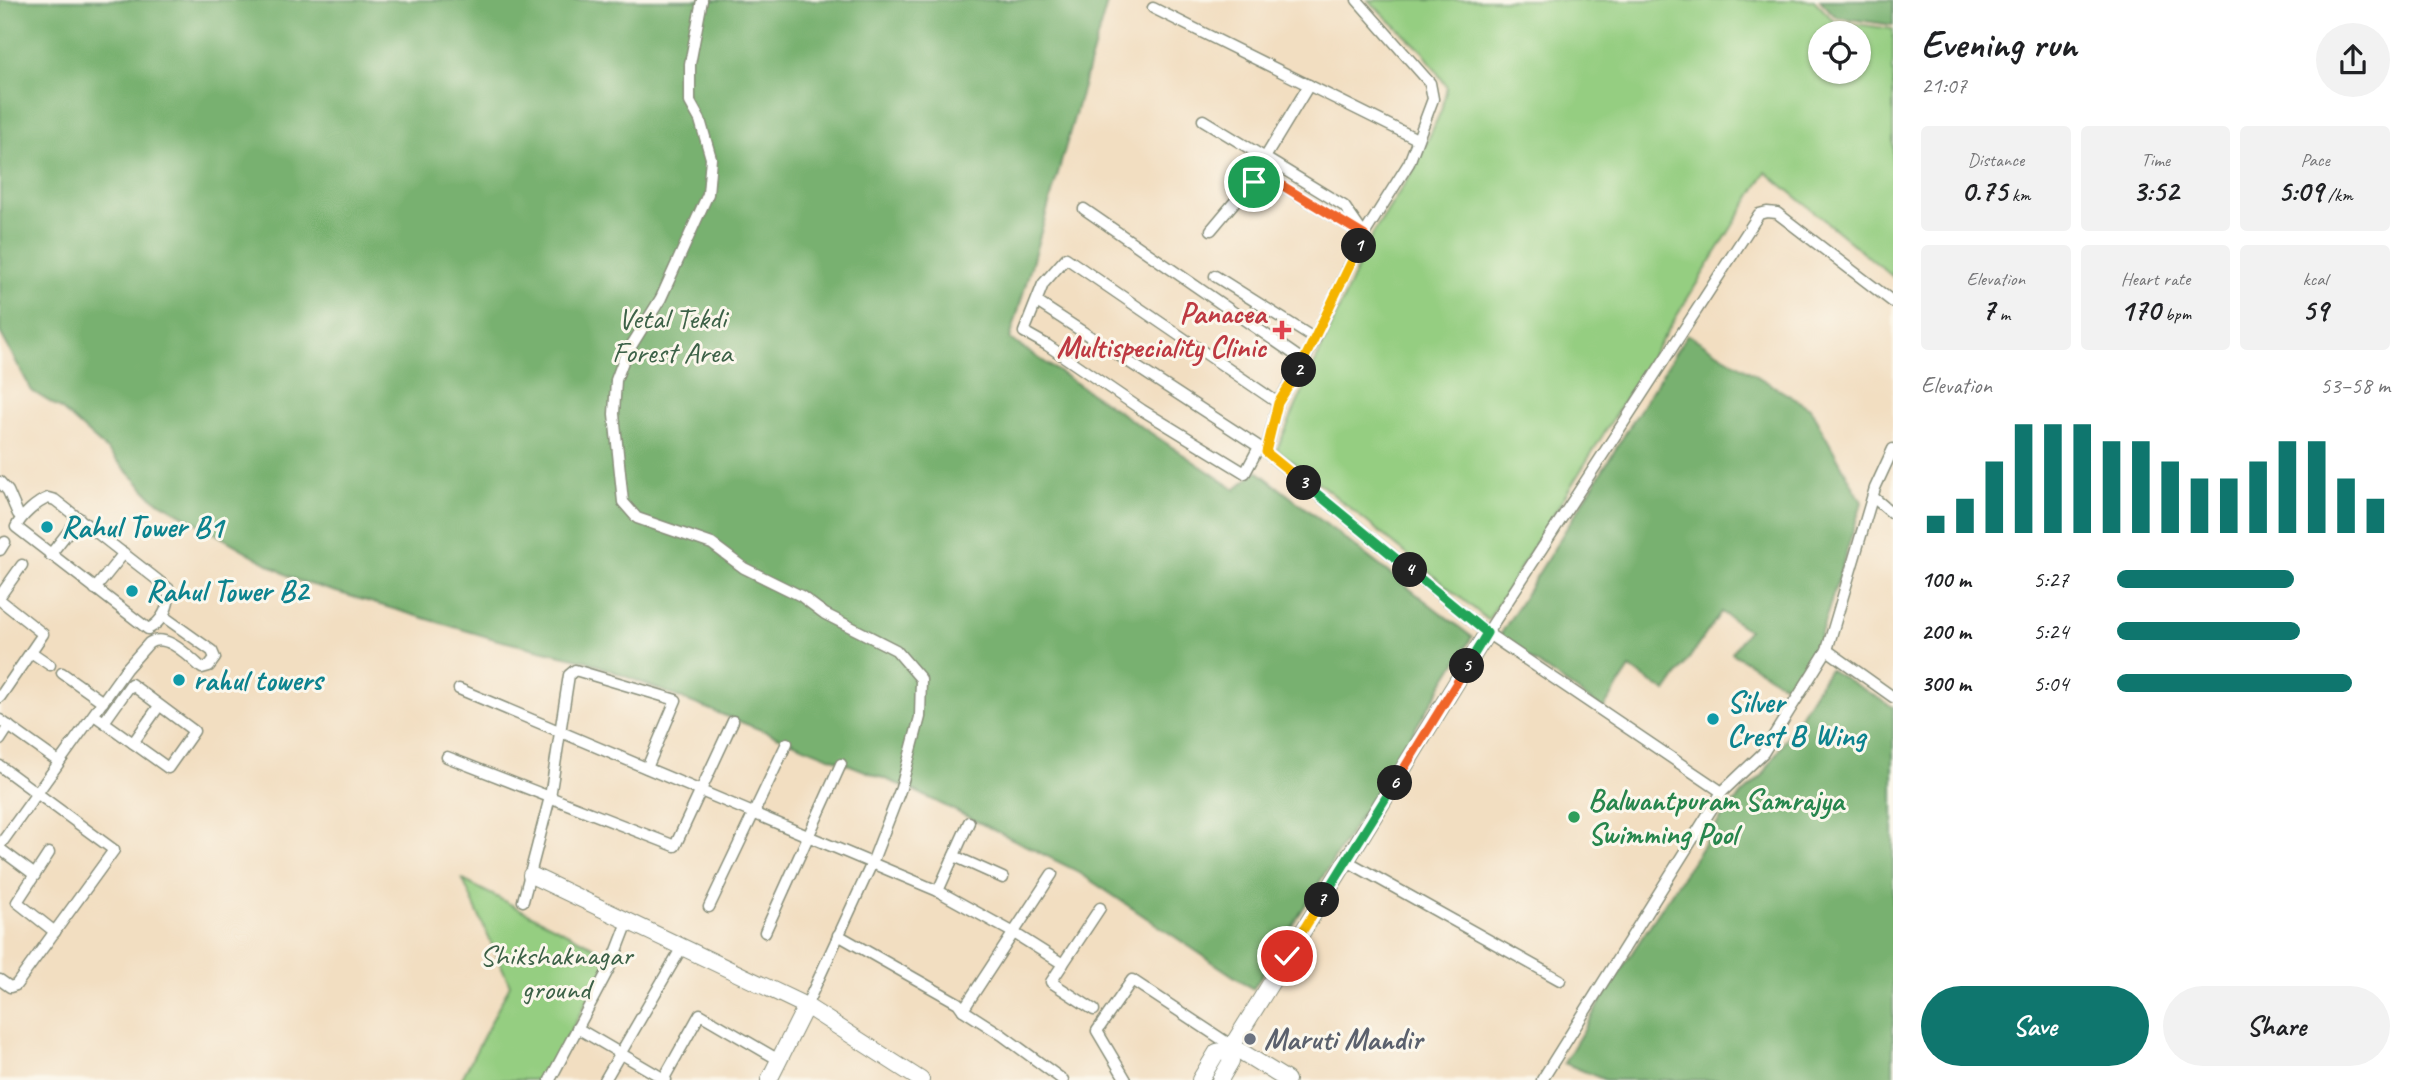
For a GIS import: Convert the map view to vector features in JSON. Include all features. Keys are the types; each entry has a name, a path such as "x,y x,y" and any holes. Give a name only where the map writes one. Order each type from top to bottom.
{"street":[{"path":"578,1028 664,1079 700,1014 775,1073 872,863 901,788 920,717 921,679 896,650 825,614 801,596 744,568 712,544 637,518 623,502 614,414 616,380 625,356 661,298 708,194 711,158 701,120 690,102 690,64 702,0"},
{"path":"1278,403 1066,258 1043,284 1024,332 1048,345 1142,410 1245,472 1263,450 1278,403 1304,362 1364,235 1409,163 1433,99 1430,83 1357,0"},
{"path":"1153,8 1417,139"},
{"path":"1266,156 1309,85"},
{"path":"1203,120 1344,206 1364,235"},
{"path":"1211,230 1248,186 1265,180 1278,183 1364,235"},
{"path":"1084,209 1304,362"},
{"path":"1220,1080 1231,1061 1230,1048 1487,633 1759,214 1777,213 1893,302"},
{"path":"1215,276 1315,339"},
{"path":"1037,302 1263,450 1487,633 1722,792"},
{"path":"1542,1080 1722,792 1763,753 1827,650 1873,497 1893,449"},
{"path":"0,482 8,491 18,514"},
{"path":"1873,497 1893,514"},
{"path":"48,498 55,500 79,519 169,589 163,616 148,629 16,527 42,500 48,498"},
{"path":"50,555 79,519"},
{"path":"95,589 124,553"},
{"path":"0,697 43,634 0,598 22,565"},
{"path":"35,875 0,847 122,676 153,640 165,640 202,668 209,666 215,658 212,651 163,616"},
{"path":"1827,650 1893,698"},
{"path":"31,652 50,665"},
{"path":"523,901 550,797 569,675 575,670 676,700 647,768"},
{"path":"62,673 103,702"},
{"path":"94,715 168,768 194,731 131,684 104,722"},
{"path":"459,689 938,891 1063,964"},
{"path":"133,743 159,706"},
{"path":"447,757 675,845 733,721"},
{"path":"0,740 5,723 59,762"},
{"path":"709,907 787,743"},
{"path":"765,932 841,764"},
{"path":"0,766 114,850 16,985 4,983 0,997"},
{"path":"938,891 969,822"},
{"path":"0,824 10,831"},
{"path":"49,853 17,902 55,932"},
{"path":"954,856 1003,878"},
{"path":"1347,861 1560,980"},
{"path":"963,1010 1052,874"},
{"path":"531,875 806,1006 921,1080"},
{"path":"1094,1010 1051,982 1100,908"},
{"path":"555,1078 613,961 628,922"},
{"path":"838,935 958,1003 963,1010 1063,1080"},
{"path":"605,1080 682,947"},
{"path":"1126,1080 1097,1031 1132,980 1230,1048 1287,1080"},
{"path":"1200,1080 1217,1052 1230,1048"}],"green space":[{"name":"Vetal Tekdi Forest Area","path":"0,0 1108,0 1010,339 1235,489 1257,471 1472,637 1253,989 1075,870 913,790 587,661 498,640 296,580 153,498 108,451 61,409 32,391 0,332"},
{"path":"1368,0 1814,0 1834,21 1808,21 1808,84 1871,84 1871,26 1893,29 1893,277 1766,172 1488,620 1277,449 1371,237 1417,164 1441,111 1447,87 1424,53"},
{"path":"1820,0 1893,0 1893,25 1836,17"},
{"path":"1687,334 1810,408 1862,502 1814,656 1792,690 1732,653 1748,630 1721,612 1666,692 1630,668 1603,709 1499,637"},
{"path":"1829,669 1893,707 1893,1080 1605,1080 1564,1063 1608,989 1727,809 1763,775"},
{"name":"Shikshaknagar ground","path":"463,880 612,956 544,1080 461,1080 510,985"}],"place":[{"name":"Panacea Multispeciality Clinic","path":"1282,330"},
{"name":"Rahul Tower B1","path":"47,527"},
{"name":"Rahul Tower B2","path":"132,591"},
{"name":"rahul towers","path":"179,680"},
{"name":"Silver Crest B Wing","path":"1713,719"},
{"name":"Balwantpuram Samrajya Swimming Pool","path":"1574,817"},
{"name":"Maruti Mandir","path":"1250,1039"}],"route":[{"path":"1254,182 1265,180 1278,183 1364,235 1304,362 1278,403 1266,452 1487,633 1287,956"}]}
